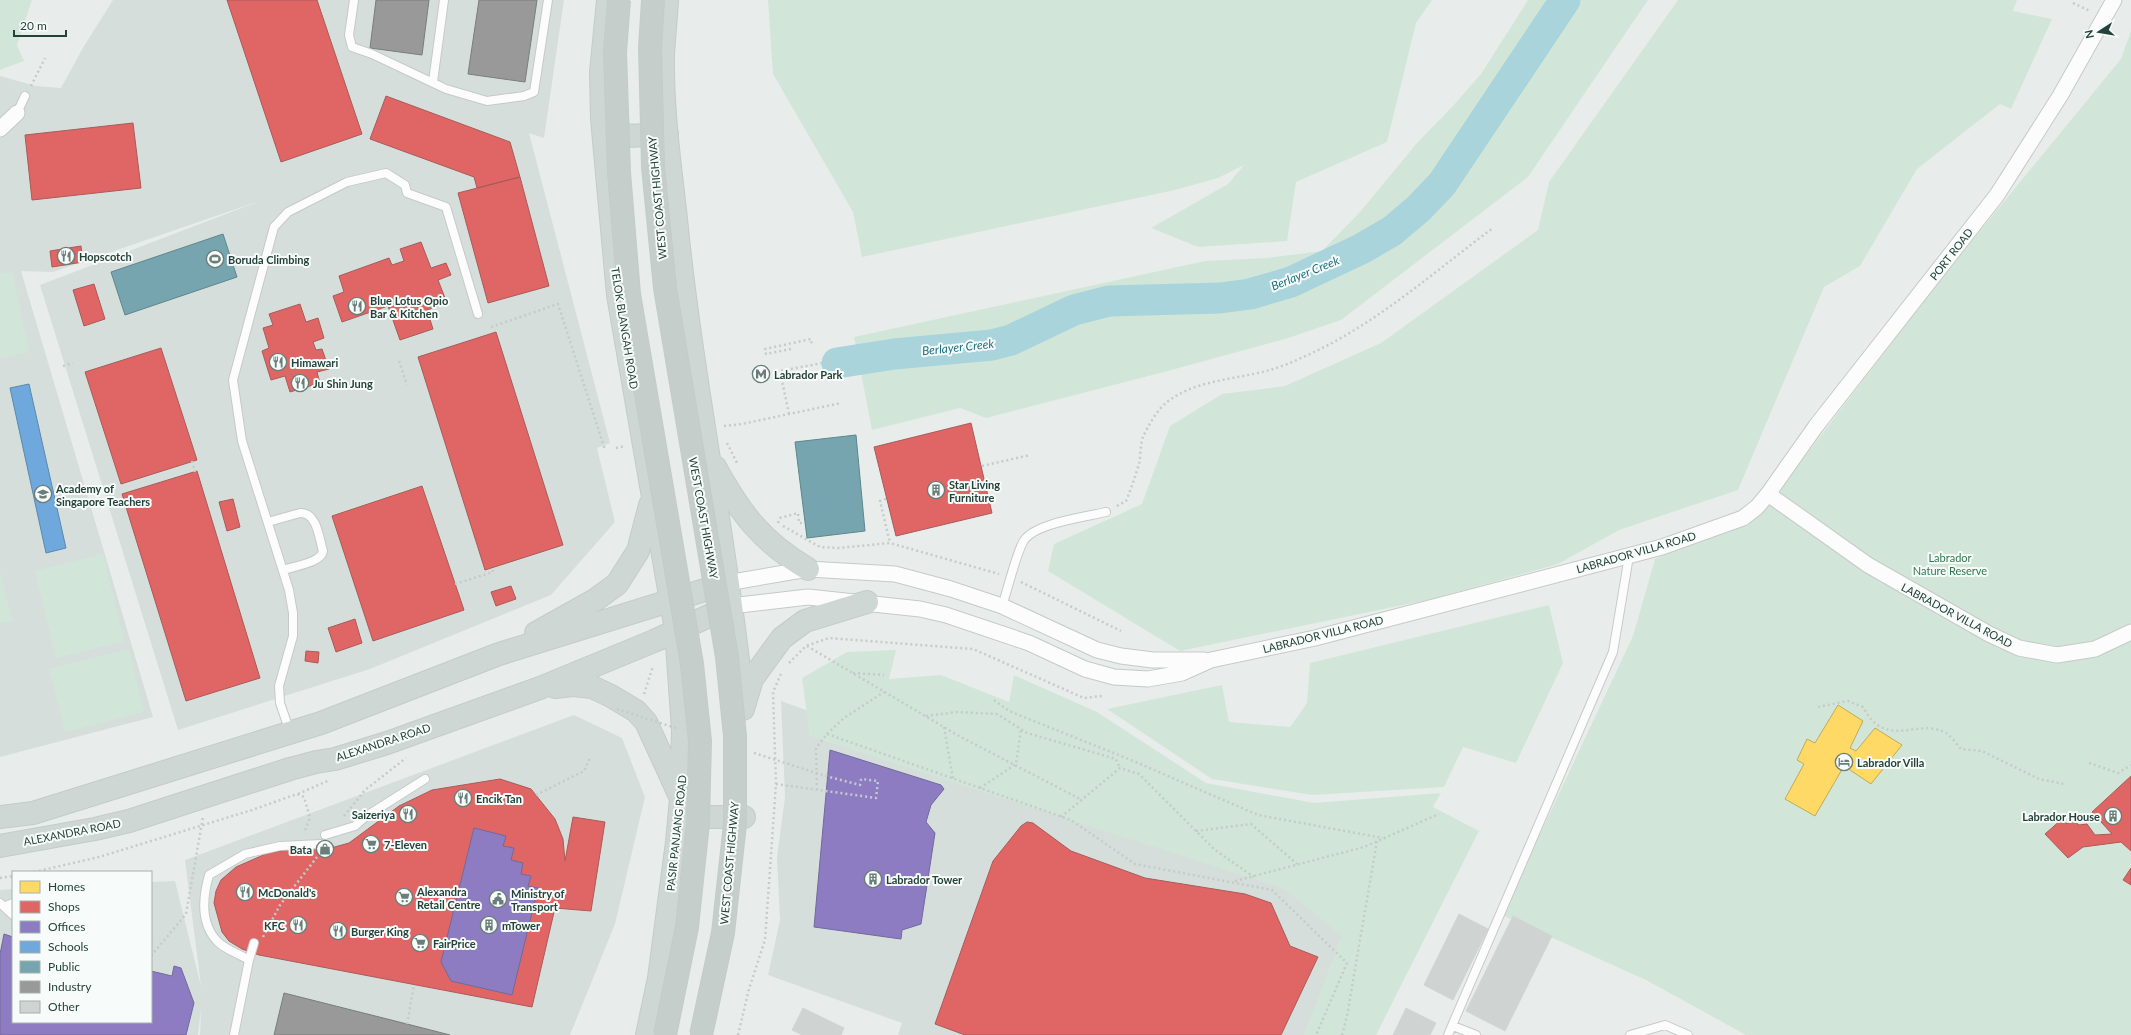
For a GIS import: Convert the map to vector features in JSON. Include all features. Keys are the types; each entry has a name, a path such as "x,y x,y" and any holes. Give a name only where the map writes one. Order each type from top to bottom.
{"highway":[{"path":"619,0 616,67 620,172 629,294 692,664 700,741 698,823 687,927 665,1035"},
{"name":"WEST COAST HIGHWAY","path":"653,0 650,48 653,167 665,288 727,657 735,736 735,824 722,933 701,1035"}],"main road":[{"name":"TELOK BLANGAH ROAD","path":"608,0 601,72 602,119 618,295 676,630"},
{"path":"667,0 663,56 667,134 681,276 731,606 743,709 744,817 742,845 711,1035"},
{"path":"602,119 627,136 667,134"},
{"path":"708,454 728,491 754,528 790,559 808,569"},
{"path":"499,654 595,600 618,584 638,551 652,498"},
{"path":"0,817 33,813 290,733 380,701 499,654 727,583"},
{"path":"743,709 752,679 782,638 806,621 867,602"},
{"name":"ALEXANDRA ROAD","path":"0,846 95,829 129,821 207,795 303,766 335,759 387,743 540,688 654,641 731,606"},
{"name":"PASIR PANJANG ROAD","path":"647,1035 659,978 677,842 681,798 683,730 676,630"},
{"path":"540,688 573,685 592,687 612,696 636,711 646,722 681,798"},
{"path":"677,842 705,817 744,817"}],"street":[{"name":"PORT ROAD","path":"1768,494 1816,426 1997,195 2060,96 2114,0"},
{"path":"0,129 16,113"},
{"name":"LABRADOR VILLA ROAD","path":"727,583 808,569 895,574 951,589 1006,608 1097,650 1121,656 1173,661 1211,660 1315,638 1662,547 1743,518 1757,507 1768,494 1868,565 1989,634 2019,648 2057,654 2095,649 2131,632"},
{"name":"LABRADOR VILLA ROAD","path":"731,606 808,596 920,609 1029,643 1085,669 1114,677 1148,679 1182,673 1211,660"},
{"name":"LABRADOR VILLA ROAD","path":"1005,635 1024,630 1024,622 1006,608"}],"lane":[{"path":"354,0 349,36 352,48 456,92 487,101 524,96 534,92 548,0"},
{"path":"433,82 444,0"},
{"path":"16,113 26,96"},
{"path":"290,733 280,703 279,690 281,675 293,636 293,613 284,570 242,441 233,380 274,227 288,212 347,182 386,172 398,179 404,185 407,193 446,207 478,314"},
{"path":"268,522 305,512 312,517 324,551 323,555 316,560 284,570"},
{"path":"1006,608 1011,578 1023,541 1034,531 1106,512"},
{"path":"1448,1035 1613,652 1628,556"},
{"path":"249,960 217,941 208,925 203,893 208,875 244,854 280,846 319,846 326,832 356,826 365,817 425,779"},
{"path":"6,904 12,913"},
{"path":"234,1035 249,960 254,944"},
{"path":"1630,1035 1665,1025 1688,1035"},
{"path":"1452,1026 1476,1035"}],"path":[{"path":"2073,3 2093,12"},
{"path":"26,96 45,58"},
{"path":"1106,512 1126,501 1139,462 1143,438 1155,417 1166,403 1192,387 1269,370 1300,358 1331,343 1399,302 1426,278 1493,228"},
{"path":"491,327 558,304 605,450"},
{"path":"791,349 766,354 766,349 811,338 812,346"},
{"path":"399,361 407,385"},
{"path":"789,414 780,371 833,361"},
{"path":"63,366 73,363"},
{"path":"703,428 742,424 841,403"},
{"path":"982,466 1030,455"},
{"path":"192,461 195,472"},
{"path":"886,499 880,501 890,543"},
{"path":"804,523 799,524 798,513 780,518 778,523 820,547 838,548 890,543 1011,578 1121,632"},
{"path":"455,584 493,572 492,567"},
{"path":"789,664 806,646 829,638 973,649 1084,698 1102,696"},
{"path":"806,646 944,727 1082,800"},
{"path":"642,698 648,686 653,666"},
{"path":"738,1035 749,989 765,940 776,784 773,692 784,669"},
{"path":"852,673 884,675"},
{"path":"817,790 816,748 827,734 844,718 884,692"},
{"path":"994,700 1009,711 1132,760 1258,815 1383,838"},
{"path":"1818,707 1848,701 1863,707 1868,716 1886,730 1901,732 1930,728 1946,733 1961,749 1982,751 2039,779 2064,784"},
{"path":"926,716 957,712 997,714 1027,733 1116,759 1120,768 1139,774 1216,850 1254,877"},
{"path":"944,727 953,779"},
{"path":"979,788 1016,764 1021,729"},
{"path":"827,734 1071,820 1135,864 1272,890 1347,963 1316,1035"},
{"path":"536,795 584,771 590,758"},
{"path":"2089,764 2118,773 2131,765"},
{"path":"1061,817 1120,768"},
{"path":"38,871 99,857 202,826 297,794 336,778"},
{"path":"776,784 876,798 878,781 861,778"},
{"path":"297,794 304,797 310,818 301,845"},
{"path":"152,955 186,914 207,795"},
{"path":"1235,882 1364,847 1440,814"},
{"path":"1196,831 1251,824 1298,865"},
{"path":"1342,1035 1347,1016 1377,841"},
{"path":"0,878 12,876"},
{"path":"407,1024 414,985"}],"shaded area":[{"path":"113,0 564,0 544,138 529,133 610,443 597,448 615,522 551,595 370,669 178,730 40,285 257,202 53,272 21,271 153,717 0,757 0,76 36,86 61,88 84,46"},
{"path":"781,701 1364,910 1304,1035 898,1035 902,1023 768,975 780,920 777,857 785,797"},
{"path":"574,715 622,738 645,797 615,924 570,1035 200,1035 201,1009 198,1035 0,1035 0,890 12,889 12,1023 152,1023 152,882 175,881 201,986 185,860"}],"green space":[{"path":"0,0 32,0 17,45 24,61 0,70"},
{"path":"768,0 1432,0 1416,23 1387,142 1296,182 1287,241 1198,247 1151,228 1228,184 1244,165 1218,178 1175,190 862,257 853,212 773,74"},
{"path":"1528,0 1648,0 1528,177 1341,320 1285,339 986,418 960,408 872,430 854,337 1205,261 1267,258 1322,251 1360,212 1417,143 1481,74"},
{"path":"1678,0 2017,0 2013,11 2052,19 2011,109 2000,104 1917,169 1860,266 1824,287 1738,490 1619,530 1558,564 1432,599 1180,651 1048,571 1054,544 1142,504 1170,426 1222,394 1285,386 1381,343 1538,230 1549,182"},
{"name":"Labrador Nature Reserve","path":"2131,31 2131,1035 1746,1035 1646,980 1502,915 1633,636 1655,559 1763,511 1943,276 2121,59"},
{"path":"12,272 29,352 0,358 0,274"},
{"path":"103,554 124,641 56,658 35,571"},
{"path":"0,571 12,621 0,623"},
{"path":"1549,605 1563,663 1516,763 1463,747 1444,787 1312,795 1212,779 1107,709 1222,685 1229,722 1290,727 1307,703 1310,663"},
{"path":"129,649 144,712 65,732 49,669"},
{"path":"896,650 889,679 941,675 1009,702 1014,675 1097,712 1206,783 1314,803 1441,793 1433,807 1479,831 1376,1035 1304,1035 1342,936 1285,889 810,736 802,678 847,652"}],"building: Homes":[{"name":"Labrador Villa","path":"1838,705 1863,721 1850,748 1856,751 1875,728 1902,745 1871,784 1844,766 1815,816 1785,799 1804,764 1797,760 1807,739 1815,743"}],"building: Shops":[{"path":"227,0 317,0 362,134 281,162"},
{"path":"386,96 510,142 520,177 477,188 474,177 370,139"},
{"path":"133,123 141,188 32,200 25,135"},
{"path":"520,177 549,286 488,303 458,193"},
{"path":"421,242 431,268 446,263 451,275 438,280 447,303 427,310 433,329 400,340 388,306 342,322 333,296 344,292 339,276 389,258 392,265 404,261 400,249"},
{"name":"Hopscotch","path":"81,246 83,262 52,267 50,251"},
{"path":"94,284 105,319 84,326 73,290"},
{"path":"300,304 306,322 318,318 324,338 313,342 316,350 322,349 329,369 317,372 320,383 290,392 285,376 271,380 262,351 269,348 263,328 273,325 269,314"},
{"path":"496,332 563,545 485,570 418,357"},
{"path":"161,348 197,460 121,484 85,372"},
{"name":"Star Living Furniture","path":"971,423 992,513 896,536 874,447"},
{"path":"197,471 260,678 186,701 122,494"},
{"path":"422,486 464,610 373,641 332,516"},
{"path":"233,499 240,527 227,531 219,502"},
{"path":"511,586 516,599 496,606 491,592"},
{"path":"355,619 362,643 336,652 328,628"},
{"path":"306,651 319,652 318,663 305,661"},
{"name":"Labrador House","path":"2131,776 2131,851 2121,842 2083,847 2068,858 2045,834 2062,819 2067,824 2073,820 2079,825 2087,824 2095,835 2112,834 2092,812"},
{"name":"Alexandra Retail Centre","path":"500,779 531,789 555,819 563,839 565,861 573,817 605,822 591,911 555,908 532,1007 259,955 242,949 229,941 222,932 214,903 216,891 221,880 236,867 268,853 294,849 331,848 349,843 399,806 432,790"},
{"path":"1027,822 1033,823 1071,851 1145,878 1245,894 1271,903 1290,946 1318,957 1281,1035 965,1035 935,1024 993,861 1021,826"},
{"path":"2131,868 2131,885 2123,880"}],"building: Offices":[{"name":"Labrador Tower","path":"830,750 941,785 944,789 931,805 926,822 935,833 921,924 902,930 901,939 814,927"},
{"name":"mTower","path":"474,828 506,836 503,846 514,848 511,860 523,863 521,874 531,876 528,886 538,888 512,995 451,981 441,962"},
{"path":"4,934 12,937 12,1023 152,1023 152,971 172,976 174,966 181,968 194,1003 186,1035 0,1035 0,954"}],"building: Schools":[{"path":"29,384 66,548 46,553 10,388"}],"building: Public":[{"path":"223,234 237,277 125,315 111,272"},
{"path":"856,435 865,531 807,538 795,442"}],"building: Industry":[{"path":"376,0 429,0 422,55 370,48"},
{"path":"479,0 537,0 525,82 468,74"},
{"path":"284,993 407,1024 450,1035 274,1035"}],"building: Other":[{"path":"1459,914 1488,929 1453,1000 1424,985"},
{"path":"1513,916 1552,936 1505,1031 1466,1011"},
{"path":"803,1008 844,1028 841,1035 802,1035 792,1030"},
{"path":"1406,1008 1436,1023 1430,1035 1393,1035"}],"waterway":[{"name":"Berlayer Creek","path":"837,363 894,354 992,345 1011,340 1074,310 1109,301 1220,298 1250,294 1291,282 1361,249 1392,231 1418,209 1442,184 1565,0"}],"place":[{"name":"Hopscotch","path":"66,256"},
{"name":"Boruda Climbing","path":"215,259"},
{"name":"Blue Lotus Opio Bar & Kitchen","path":"357,306"},
{"name":"Himawari","path":"278,362"},
{"name":"Labrador Park","path":"761,374"},
{"name":"Ju Shin Jung","path":"300,383"},
{"name":"Star Living Furniture","path":"936,490"},
{"name":"Academy of Singapore Teachers","path":"43,494"},
{"name":"Labrador Villa","path":"1844,762"},
{"name":"Encik Tan","path":"463,798"},
{"name":"Saizeriya","path":"408,814"},
{"name":"Labrador House","path":"2113,816"},
{"name":"7-Eleven","path":"371,844"},
{"name":"Bata","path":"325,849"},
{"name":"Labrador Tower","path":"873,879"},
{"name":"McDonald's","path":"245,892"},
{"name":"Alexandra Retail Centre","path":"404,897"},
{"name":"Ministry of Transport","path":"498,899"},
{"name":"KFC","path":"298,925"},
{"name":"mTower","path":"489,925"},
{"name":"Burger King","path":"338,931"},
{"name":"FairPrice","path":"420,943"}]}
